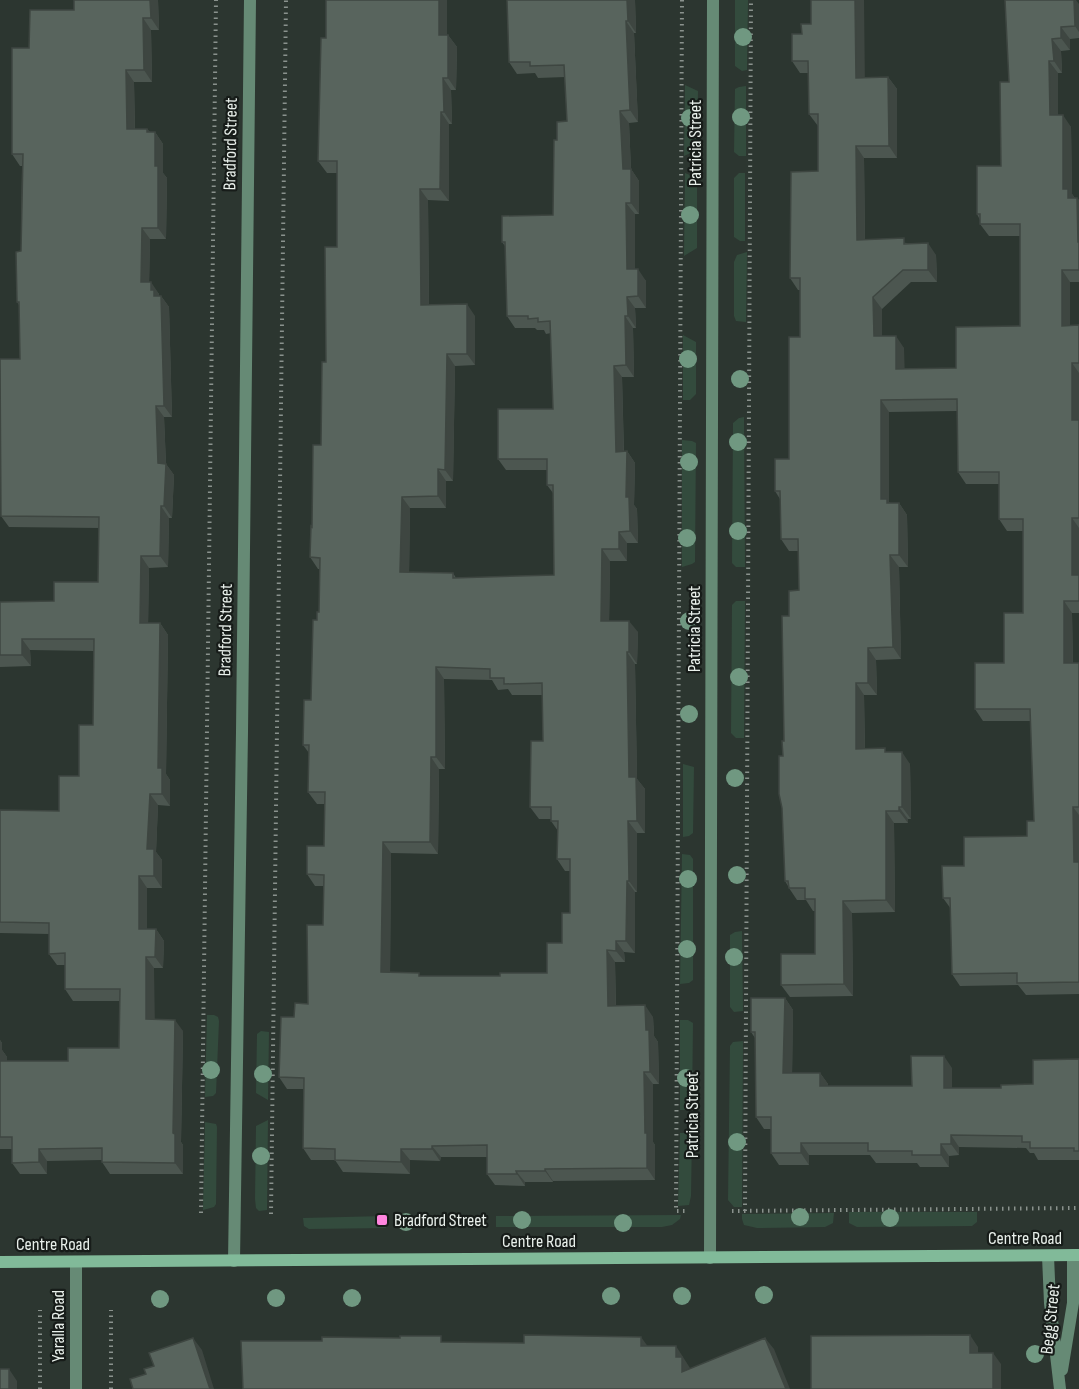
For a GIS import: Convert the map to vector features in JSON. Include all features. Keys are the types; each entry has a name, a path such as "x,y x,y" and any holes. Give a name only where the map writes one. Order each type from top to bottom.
{"main road":[{"name":"Centre Road","path":"0,1262 1076,1256"}],"street":[{"name":"Bradford Street","path":"234,1261 243,721 250,0"},
{"name":"Patricia Street","path":"710,1258 713,0"},
{"name":"Begg Street","path":"1048,1256 1050,1303 1060,1388"},
{"name":"Begg Street","path":"1060,1388 1073,1303 1076,1256"},
{"name":"Yaralla Road","path":"76,1262 76,1389"}],"path":[{"path":"201,1214 216,0"},
{"path":"271,1214 286,0"},
{"path":"745,1211 751,0"},
{"path":"40,1310 40,1389"},
{"path":"111,1310 111,1389"}],"green space":[{"path":"735,0 748,0 747,70 742,71 735,66"},
{"path":"685,85 698,91 697,150 684,156"},
{"path":"746,86 746,156 739,156 734,152 735,89"},
{"path":"685,173 697,178 697,248 684,256"},
{"path":"739,173 745,173 745,241 734,237 734,178"},
{"path":"747,252 746,322 736,321 734,316 734,262 737,255"},
{"path":"683,335 696,342 696,394 690,400 683,400"},
{"path":"744,417 745,567 736,567 732,563 733,423"},
{"path":"682,440 696,443 695,562 682,567"},
{"path":"736,601 745,601 744,738 736,738 731,733 732,605"},
{"path":"683,764 694,767 693,833 683,837"},
{"path":"682,854 690,855 693,859 693,980 680,984"},
{"path":"742,931 743,1011 734,1012 730,1007 730,935"},
{"path":"207,1015 218,1017 219,1021 216,1093 205,1097"},
{"path":"680,1020 693,1023 692,1106 688,1110 680,1110"},
{"path":"261,1031 269,1032 268,1100 256,1093 257,1034"},
{"path":"743,1041 742,1207 734,1207 728,1200 730,1046 733,1042"},
{"path":"268,1120 267,1210 259,1211 256,1208 255,1199 256,1126"},
{"path":"205,1122 216,1124 217,1127 216,1204 214,1207 203,1210"},
{"path":"680,1133 692,1135 691,1196 689,1205 678,1206"},
{"path":"849,1212 977,1212 977,1222 972,1226 857,1227 849,1223"},
{"path":"834,1213 833,1223 825,1227 757,1228 744,1225 742,1219 742,1214"},
{"path":"681,1215 680,1219 672,1225 662,1227 496,1227 496,1216"},
{"path":"385,1216 386,1228 309,1229 304,1226 303,1218"}],"building":[{"path":"74,0 150,0 151,18 143,18 144,70 126,70 127,129 147,129 147,132 155,132 155,166 158,166 158,228 142,228 141,282 151,282 154,296 161,296 164,406 156,406 158,463 166,464 164,506 161,506 160,556 141,556 140,623 160,623 158,768 162,768 162,794 150,794 147,849 154,849 154,876 139,876 139,929 156,929 155,957 146,957 146,1019 175,1020 173,1133 175,1134 175,1163 102,1162 102,1148 39,1149 39,1162 12,1163 12,1137 0,1137 0,1061 68,1061 68,1048 119,1048 120,989 65,989 65,953 49,954 49,923 0,922 0,810 59,811 59,776 79,776 79,725 93,725 94,639 22,639 22,655 0,655 0,602 54,601 54,582 98,582 99,517 1,516 0,359 20,359 16,252 21,251 23,154 12,154 12,48 29,48 30,10 74,10"},
{"path":"326,0 439,0 439,35 448,35 448,78 443,78 444,112 441,112 440,189 420,189 421,305 467,304 467,354 447,354 445,470 438,469 438,496 402,497 400,572 453,573 453,578 554,575 553,485 547,485 547,459 498,459 498,409 553,409 550,321 538,322 538,318 528,319 528,316 507,316 502,216 553,215 554,140 557,140 557,122 567,121 564,65 530,66 530,62 509,62 507,0 627,0 630,110 620,111 623,169 631,169 631,203 626,203 627,269 638,269 638,296 627,297 626,365 614,366 616,452 627,451 626,497 629,497 630,531 619,532 619,549 602,549 601,621 629,621 629,652 627,652 629,777 636,777 637,821 628,821 629,881 627,881 626,941 616,941 616,951 607,950 608,1006 645,1005 646,1030 649,1030 650,1072 644,1072 647,1168 545,1169 545,1171 516,1171 517,1174 487,1174 487,1145 401,1149 401,1162 335,1160 335,1149 303,1148 304,1078 279,1077 281,1017 294,1017 295,1003 308,1004 307,925 323,925 324,875 307,874 307,846 324,846 325,792 308,792 309,745 303,745 304,700 311,700 313,620 317,620 317,612 319,612 320,558 310,557 313,445 321,445 322,362 326,362 325,247 337,247 337,161 318,161 321,38 326,38","holes":["436,667 490,669 490,678 504,678 504,684 542,683 543,741 531,741 530,807 551,807 551,821 558,821 557,859 570,859 570,913 562,913 562,943 547,943 547,973 500,973 500,976 419,976 419,973 381,972 383,842 430,842 431,757 436,757"]},
{"path":"811,0 855,0 856,78 888,77 889,146 856,146 857,240 904,238 904,244 928,243 928,270 903,270 873,297 874,336 896,336 896,369 956,368 956,327 1020,326 1020,224 980,224 980,214 977,214 977,166 1001,166 1000,82 1009,82 1005,0 1074,0 1075,26 1061,27 1061,38 1052,39 1054,61 1049,61 1050,115 1063,115 1063,189 1068,189 1068,198 1077,198 1079,242 1079,270 1062,270 1062,326 1079,325 1079,363 1072,363 1072,420 1079,420 1079,518 1072,518 1072,575 1079,575 1079,601 1064,601 1064,663 1079,663 1079,807 1073,807 1074,862 1079,862 1079,982 1017,983 1017,973 952,974 950,898 943,898 942,866 964,866 964,837 1027,836 1027,821 1034,821 1030,709 975,709 975,663 1004,663 1004,613 1023,613 1023,519 999,519 999,472 958,472 957,399 881,400 881,499 887,499 887,503 899,503 899,555 890,555 893,647 868,648 868,683 856,683 856,749 885,748 885,752 902,752 902,807 899,807 899,811 886,811 886,900 843,901 844,984 781,985 781,954 815,954 815,899 805,899 805,888 789,888 788,881 785,881 782,808 779,794 779,756 783,756 782,741 784,741 782,616 789,616 789,591 799,590 798,539 781,539 780,491 775,491 775,459 789,459 789,337 800,337 800,278 790,278 791,172 818,171 818,114 809,114 808,61 792,61 792,34 802,34 801,24 811,24"},
{"path":"751,998 785,998 783,1073 820,1073 820,1086 912,1086 911,1056 944,1056 944,1088 1001,1088 1001,1085 1033,1084 1033,1060 1079,1059 1079,1151 1074,1151 1074,1148 1030,1148 1030,1142 1022,1142 1022,1136 951,1135 951,1144 941,1144 941,1155 912,1155 912,1151 868,1151 868,1143 801,1143 801,1153 771,1153 771,1117 756,1117 755,1032 751,1032"},
{"path":"524,1335 641,1337 641,1346 676,1346 676,1357 682,1357 682,1372 765,1338 786,1389 243,1389 241,1341 322,1341 322,1337 441,1336 441,1342 524,1343"},
{"path":"970,1335 970,1353 993,1353 993,1389 811,1389 811,1336"},
{"path":"193,1338 210,1389 133,1389 130,1379 146,1374 144,1369 154,1366 149,1353"},
{"path":"0,1369 9,1369 9,1389 0,1389"}],"place":[{"name":"Bradford Street","path":"382,1220"}]}
